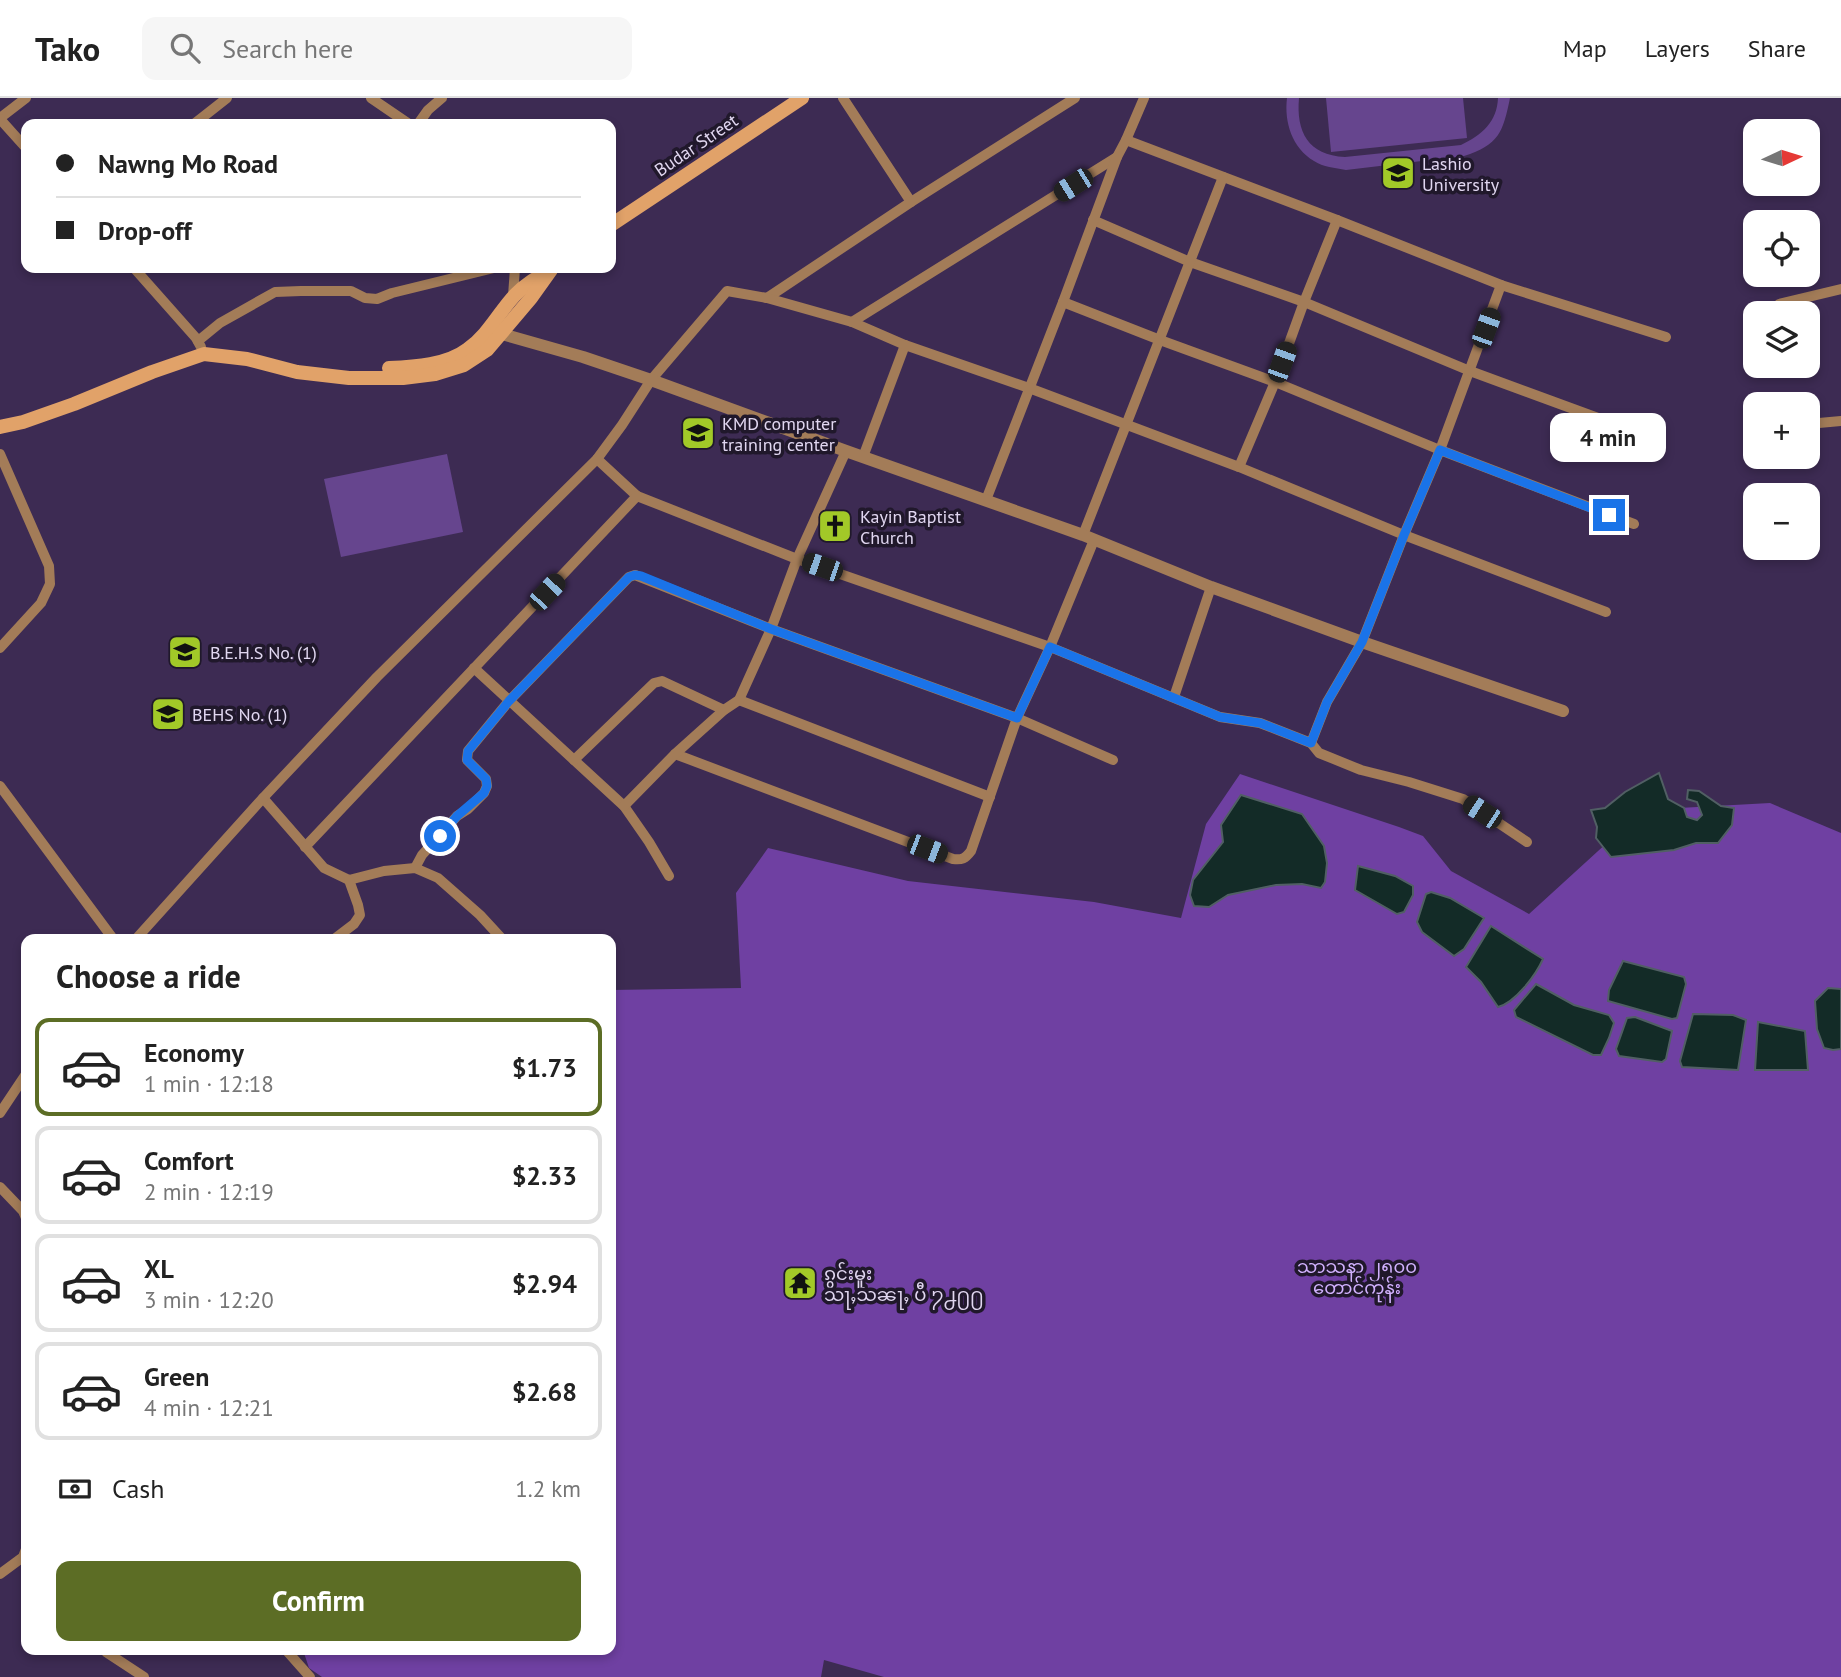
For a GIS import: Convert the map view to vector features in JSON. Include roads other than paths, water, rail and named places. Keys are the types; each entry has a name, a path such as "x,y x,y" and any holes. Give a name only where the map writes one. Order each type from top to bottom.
{"main road":[{"name":"Budar Street","path":"616,222 802,98"},
{"path":"493,332 513,296 523,286 546,273"},
{"path":"0,418 73,396 150,364 201,347 244,350 351,370 402,368 433,363 459,355 493,332 531,298 550,273"},
{"path":"0,427 74,404 152,372 201,347"}],"street":[{"path":"21,142 0,119 26,98"},
{"path":"200,119 227,98"},
{"path":"371,98 402,119"},
{"path":"422,119 442,98"},
{"path":"843,98 911,202"},
{"path":"767,298 1075,98"},
{"path":"986,500 1117,157 1143,98"},
{"path":"1126,140 1501,285 1666,337"},
{"path":"852,323 1117,157"},
{"path":"676,754 953,859 966,858 971,851 1017,718 1050,647 1127,426 1223,177"},
{"path":"1093,219 1190,261 1304,302 1470,371 1658,440"},
{"path":"1239,467 1275,382 1337,220"},
{"path":"138,273 201,347 220,323 275,292 351,291 365,298 377,299 474,273"},
{"path":"513,296 515,273"},
{"path":"1311,743 1327,702 1362,642 1440,450 1501,285"},
{"path":"1791,301 1841,289"},
{"path":"140,934 377,677 597,459 651,380 727,291 767,298 852,323 905,345 1029,388 1239,467 1404,535 1605,612"},
{"path":"1063,302 1275,382 1440,450 1634,524"},
{"path":"493,332 583,357 651,380 1089,538 1210,587 1563,711"},
{"path":"863,457 905,345"},
{"path":"1820,423 1841,421"},
{"path":"624,806 676,754 724,710 739,700 771,629 797,559 846,452"},
{"path":"0,454 50,566 50,584 41,603 0,648"},
{"path":"597,459 637,496 797,559 1050,647 1220,717 1260,723 1311,743 1319,753 1361,769 1463,799 1527,842"},
{"path":"305,846 637,496"},
{"path":"415,868 422,855 457,816 484,793 486,779 467,760 468,751 509,701 629,577 635,575 771,629 1017,718 1113,760"},
{"path":"1174,697 1210,587"},
{"path":"474,668 624,806 669,876"},
{"path":"574,760 654,683 662,681 724,710"},
{"path":"739,700 990,797"},
{"path":"0,786 110,934"},
{"path":"263,798 324,868 349,880 384,871 415,868 438,878 497,934"},
{"path":"341,934 354,924 360,915 349,880"},
{"path":"0,1113 21,1082"},
{"path":"0,1187 21,1209"},
{"path":"0,1574 21,1558"},
{"path":"111,1655 144,1677"},
{"path":"290,1655 310,1677"}],"place":[{"name":"Lashio University","path":"1398,173"},
{"name":"KMD computer training center","path":"698,433"},
{"name":"Kayin Baptist Church","path":"835,526"},
{"name":"B.E.H.S No. (1)","path":"185,652"},
{"name":"BEHS No. (1)","path":"168,714"},
{"name":"ၵွင်းမူး သႃႇသၼႃႇ ပီ ႒႕႐႐","path":"800,1283"}],"park label":[{"name":"သာသနာ ၂၅၀၀ တောင်ကုန်း","path":"1357,1276"}]}
